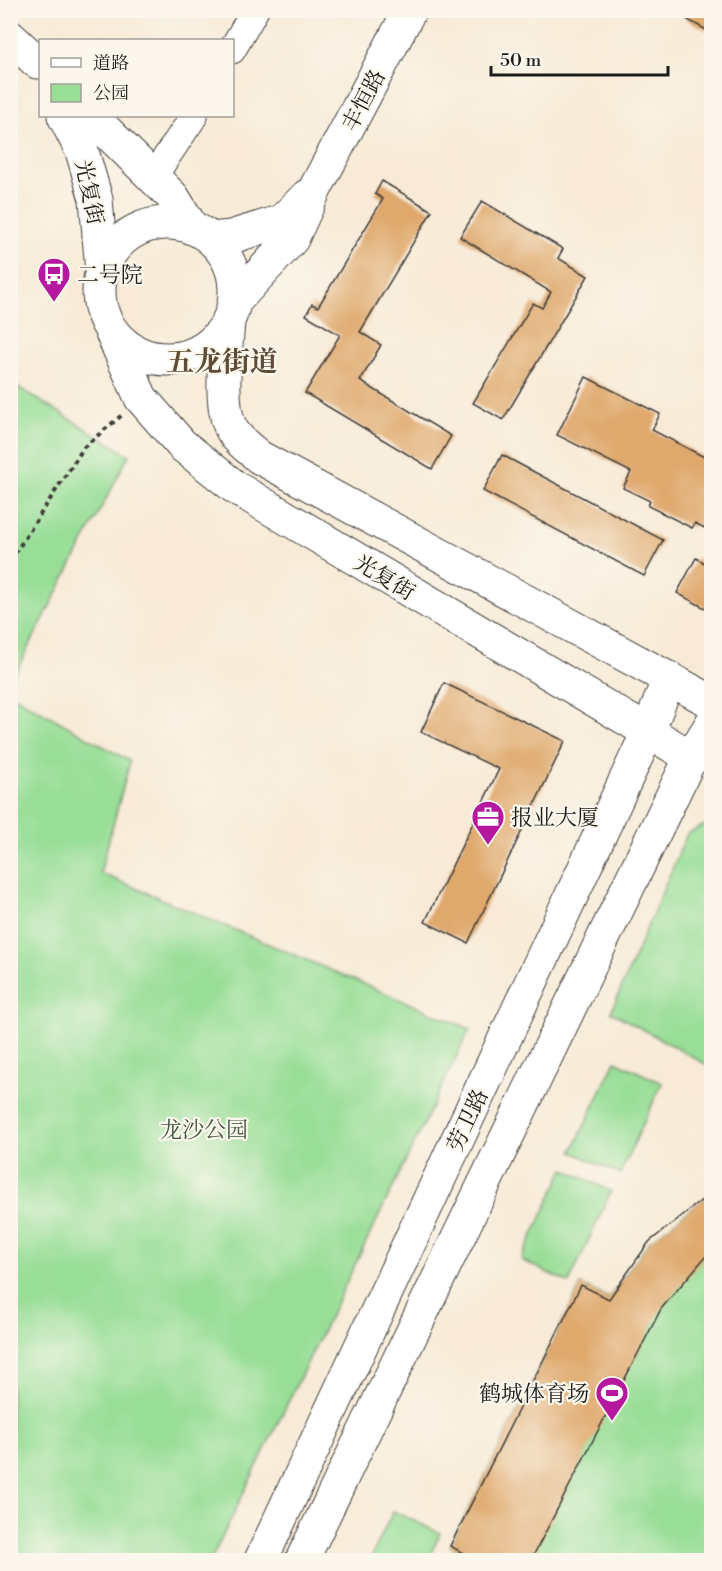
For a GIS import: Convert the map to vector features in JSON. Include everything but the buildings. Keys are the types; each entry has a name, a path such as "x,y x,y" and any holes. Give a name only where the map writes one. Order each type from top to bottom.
{"main road":[{"name":"丰恒路","path":"315,189 411,10"},
{"path":"10,37 39,66"},
{"name":"光复街","path":"65,117 82,151 96,199 102,272"},
{"path":"92,117 173,197 202,233 226,256 234,278 232,311"},
{"path":"315,189 292,239 232,311 215,340 196,353 174,359 152,358 131,349 112,333 104,315 100,294 102,272 112,248 127,236 147,226 170,223 202,233 231,237 282,221 315,189"},
{"name":"光复街","path":"232,311 225,359 225,406 232,430 259,457 711,702"},
{"name":"光复街","path":"112,333 141,398 182,445 236,488 648,732 701,755"},
{"name":"劳卫路","path":"261,1560 648,732 669,678"},
{"name":"劳卫路","path":"302,1560 701,755 711,723"}],"street":[{"path":"234,47 255,10"},
{"path":"153,177 193,117"}],"path":[{"path":"10,561 84,447 141,398"}],"green space":[{"path":"11,383 129,455 11,681"},
{"name":"龙沙公园","path":"10,694 130,761 100,873 470,1029 211,1560 11,1560"},
{"path":"711,822 711,1067 611,1012 687,834"},
{"path":"615,1061 662,1083 620,1174 572,1152"},
{"path":"564,1169 611,1191 569,1283 521,1260"},
{"name":"鹤城体育场","path":"711,1193 711,1560 474,1560 450,1546 581,1285 609,1298 649,1242"},
{"path":"393,1511 440,1533 428,1560 370,1560"}],"place":[{"name":"二号院","path":"54,303"},
{"name":"报业大厦","path":"488,846"},
{"name":"鹤城体育场","path":"612,1422"}],"district":[{"name":"五龙街道","path":"222,361"}]}
